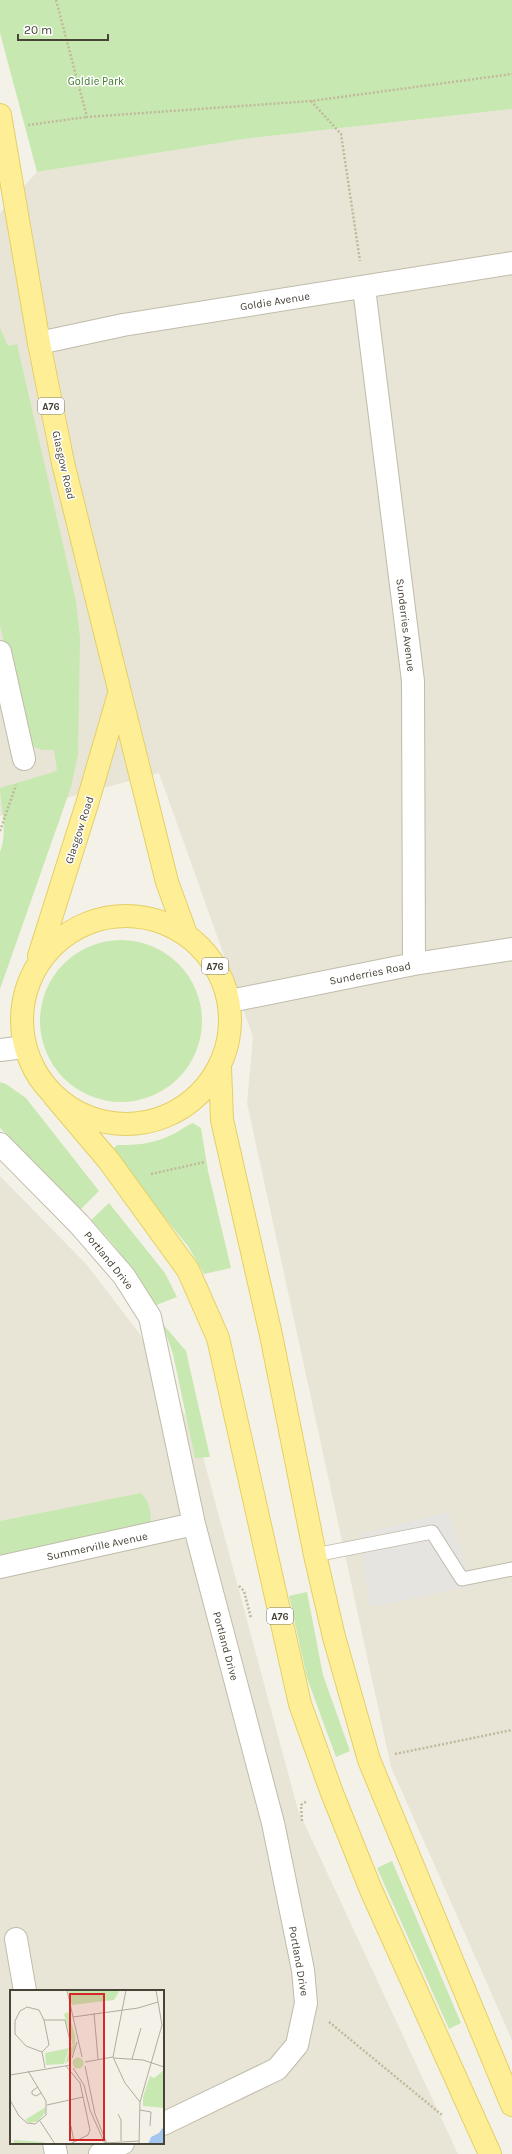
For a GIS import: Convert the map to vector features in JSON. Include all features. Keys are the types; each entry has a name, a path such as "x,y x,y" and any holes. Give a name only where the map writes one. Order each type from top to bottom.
{"main road":[{"name":"Glasgow Road","path":"2,121 39,343 62,463 167,882 186,934"},
{"name":"Glasgow Road","path":"35,966 87,804 119,693"},
{"name":"A76","path":"54,1096 80,1114 112,1124 144,1123 175,1112 202,1093 220,1067 230,1034 230,1001 221,975 206,952 186,934 155,919 121,915 87,922 58,940 35,966 24,992 21,1020 24,1047 36,1074 54,1096 109,1161 188,1270 218,1338 300,1704 332,1793 371,1890 490,2154"},
{"name":"A76","path":"220,1067 222,1120 271,1336 315,1555 334,1637 368,1760 512,2105"}],"street":[{"name":"Goldie Avenue","path":"39,343 123,325 364,288 512,263"},
{"name":"Sunderries Avenue","path":"364,288 413,681 414,964"},
{"path":"0,652 24,759"},
{"name":"Sunderries Road","path":"230,1001 414,964 512,949"},
{"path":"0,1050 24,1047"},
{"name":"Portland Drive","path":"0,1144 79,1224 124,1276 150,1317 194,1524 273,1823 303,1970 306,2003 297,2045 277,2069 164,2124"},
{"name":"Summerville Avenue","path":"0,1567 194,1524"},
{"path":"16,1939 25,1990"},
{"path":"54,2144 56,2154"},
{"path":"100,2154 121,2144"}],"lane":[{"path":"315,1555 432,1532 462,1579 512,1569"}],"path":[{"path":"56,0 87,117"},
{"path":"2,121 87,117 311,101 512,74"},
{"path":"311,101 341,134 364,288"},
{"path":"0,831 24,759"},
{"path":"368,1760 512,1730"}],"shaded area":[{"path":"512,109 512,2040 391,1767 247,1103 253,1037 159,773 0,816 0,213 37,172 251,138"},
{"path":"0,1176 87,1265 139,1333 198,1438 298,1810 458,2154 0,2154"},
{"path":"448,1512 473,1586 370,1607 359,1535"}],"green space":[{"name":"Goldie Park","path":"0,0 512,0 512,109 251,138 37,172 0,33"},
{"path":"0,328 8,346 17,344 76,601 80,638 78,755 71,787 0,989 0,852 4,836 4,828 0,788 57,770 54,750 42,750 32,746 26,733 0,626"},
{"path":"113,940 129,940 145,943 159,949 173,958 184,969 193,983 199,997 202,1021 201,1037 193,1059 184,1073 173,1084 159,1093 145,1099 129,1102 113,1102 97,1099 83,1093 69,1084 58,1073 49,1059 43,1045 40,1029 40,1013 43,997 49,983 58,969 69,958 83,949 97,943"},
{"path":"0,1082 6,1084 26,1098 99,1191 81,1209 0,1128"},
{"path":"193,1123 201,1128 208,1171 231,1268 204,1274 188,1246 114,1156 114,1148 117,1145 138,1144 165,1138"},
{"path":"109,1203 165,1273 177,1297 154,1306 148,1294 126,1261 91,1220"},
{"path":"162,1323 186,1351 210,1457 195,1458 173,1354"},
{"path":"141,1493 148,1503 151,1524 0,1555 0,1521"},
{"path":"307,1592 323,1675 350,1751 336,1757 307,1678 289,1596"},
{"path":"392,1861 461,2023 449,2029 377,1868"}]}
